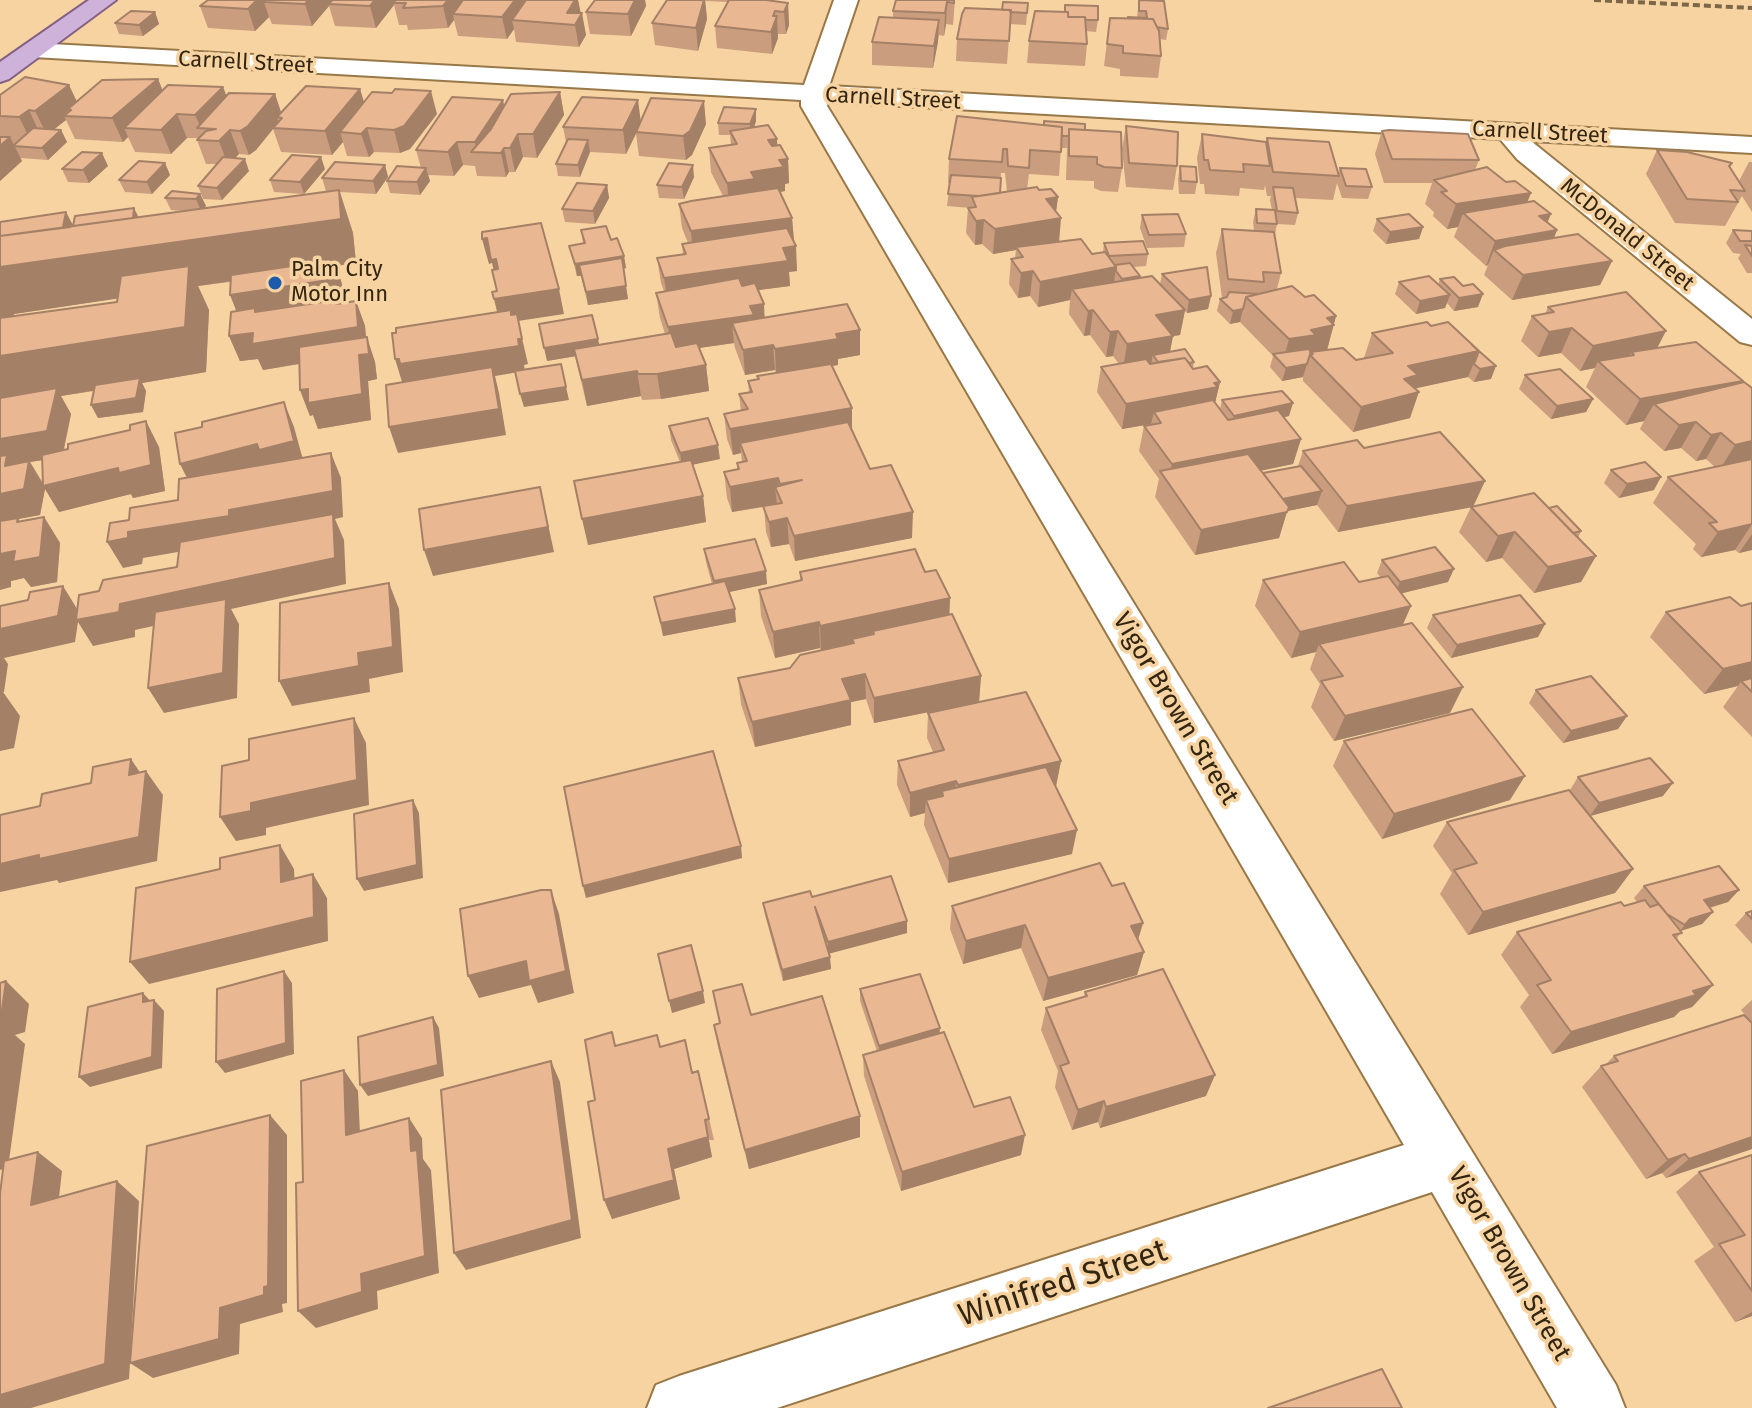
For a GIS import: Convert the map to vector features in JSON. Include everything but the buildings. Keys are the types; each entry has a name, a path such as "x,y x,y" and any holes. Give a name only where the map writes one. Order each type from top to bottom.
{"main road":[{"path":"0,74 104,0"}],"street":[{"path":"814,95 846,0"},
{"name":"Carnell Street","path":"33,50 1752,145"},
{"name":"Vigor Brown Street","path":"814,95 814,106 995,413 1447,1159 1593,1408"},
{"name":"McDonald Street","path":"1507,131 1527,153 1752,335"},
{"name":"Winifred Street","path":"679,1408 1447,1159"}],"railway":[{"path":"1594,0 1752,8"}],"place":[{"name":"Palm City Motor Inn","path":"275,283"}]}
